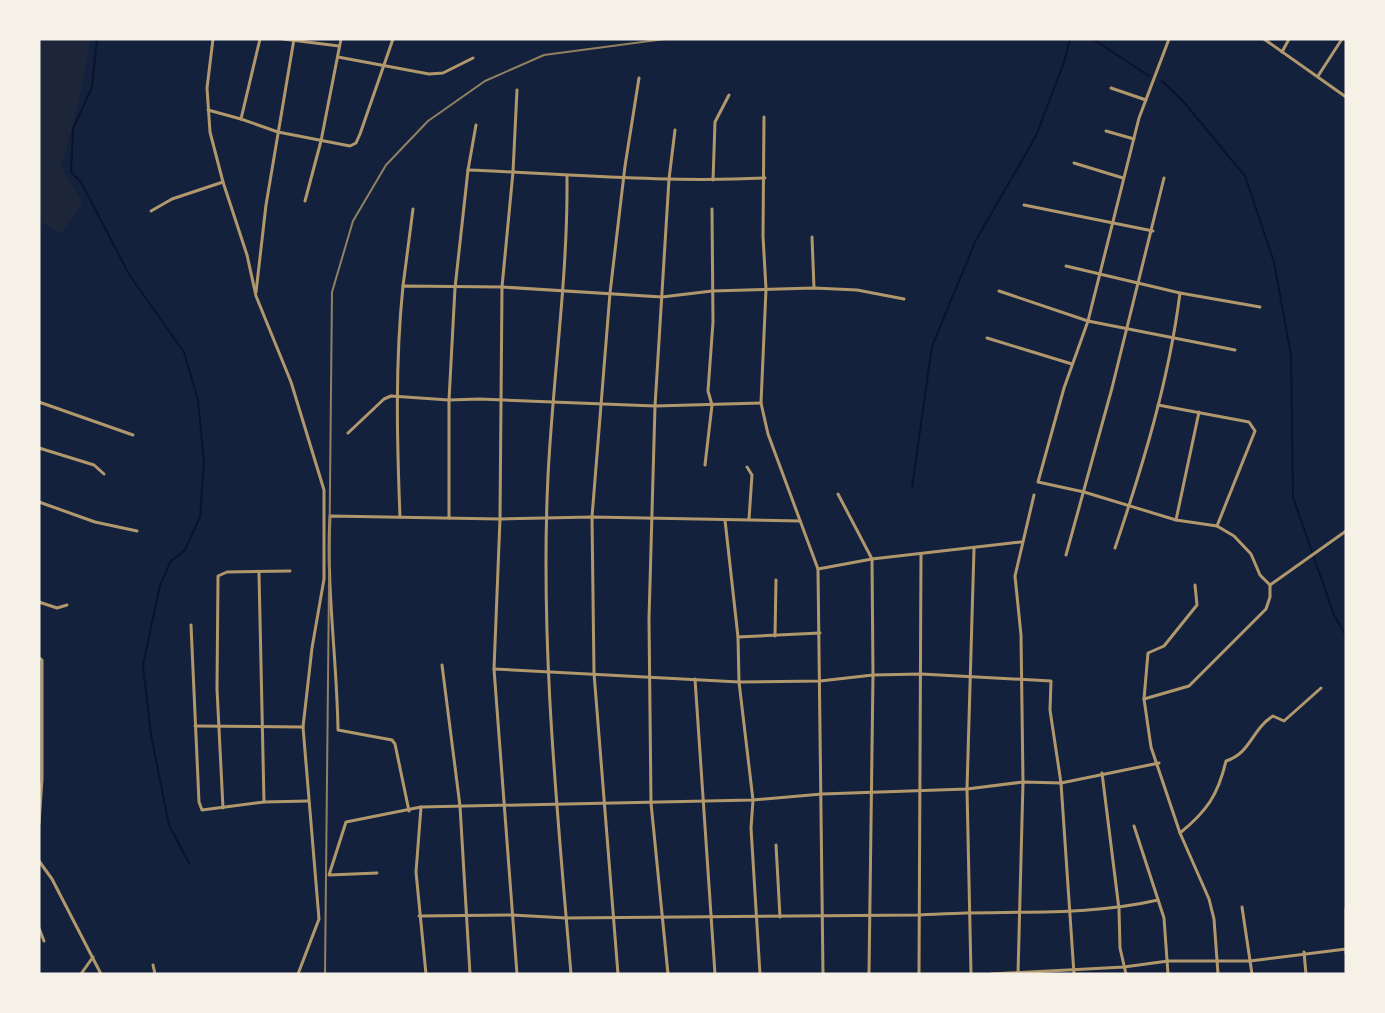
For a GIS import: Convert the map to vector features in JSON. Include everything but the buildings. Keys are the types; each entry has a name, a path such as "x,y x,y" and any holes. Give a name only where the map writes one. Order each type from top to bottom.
{"street":[{"path":"213,39 207,88 210,132 223,182 247,255 256,296 291,382 324,490 324,579 312,648 303,727 319,919 298,974"},
{"path":"241,119 260,39"},
{"path":"283,39 339,46"},
{"path":"305,201 321,141 341,39"},
{"path":"208,110 278,132 350,146 356,143 393,39"},
{"path":"1144,699 1180,689 1194,681 1201,671 1266,609 1270,597 1269,585 1260,575 1247,548 1217,526 1176,520 1084,492 1038,482 1072,364 1088,321 1134,139 1169,39"},
{"path":"1264,39 1346,97"},
{"path":"1282,52 1289,39"},
{"path":"1318,76 1342,39"},
{"path":"256,296 278,132 294,41"},
{"path":"338,57 429,74 443,73 473,58"},
{"path":"618,974 594,673 592,517 603,405 610,293 639,78"},
{"path":"1111,88 1146,100"},
{"path":"517,90 513,172 502,287 500,519 494,669 517,974"},
{"path":"713,180 715,122 729,95"},
{"path":"764,117 763,236 766,289 761,404 768,434 818,569 823,974"},
{"path":"449,518 449,400 455,288 468,170 476,125"},
{"path":"668,974 651,803 650,517 669,179 675,130"},
{"path":"1106,131 1134,139"},
{"path":"1074,163 1123,178"},
{"path":"468,170 567,177 713,180 765,178"},
{"path":"567,177 555,404 548,476 547,671 571,974"},
{"path":"1066,555 1127,329 1137,283 1153,231 1164,178"},
{"path":"151,211 172,199 223,182"},
{"path":"1024,205 1075,214 1112,225 1153,231"},
{"path":"400,517 399,323 413,209"},
{"path":"705,465 712,405 708,391 712,291 712,209"},
{"path":"812,237 814,288"},
{"path":"1066,266 1180,293 1260,307"},
{"path":"403,286 502,287 662,297 712,291 814,288 858,290 904,299"},
{"path":"999,291 1088,321 1235,350"},
{"path":"1115,548 1158,405 1174,339 1180,293"},
{"path":"987,338 1072,364"},
{"path":"348,433 384,399 398,397 449,400 501,399 555,404 603,405 761,404"},
{"path":"39,402 133,435"},
{"path":"1158,405 1249,422 1255,431 1217,526"},
{"path":"1176,520 1199,412"},
{"path":"39,448 94,465 104,474"},
{"path":"747,467 752,475 749,519"},
{"path":"838,494 872,559 873,675 869,974"},
{"path":"1018,973 1023,782 1022,680 1015,576 1021,542 1034,495"},
{"path":"39,502 95,522 137,531"},
{"path":"409,811 395,744 392,740 338,730 339,702 332,611 330,516 500,519 650,517 800,521"},
{"path":"725,520 738,637 739,682 753,800 751,828 760,974"},
{"path":"1269,585 1346,531"},
{"path":"818,569 872,559 1021,542"},
{"path":"970,974 967,789 974,549"},
{"path":"919,974 918,790 921,750 921,554"},
{"path":"223,808 217,689 218,576 227,572 290,571"},
{"path":"259,573 264,802"},
{"path":"775,636 776,579"},
{"path":"1195,585 1197,605 1164,646 1148,653 1144,699 1151,747 1180,833 1209,899 1218,974"},
{"path":"39,602 57,608 67,605"},
{"path":"191,626 195,726 202,810 264,802 308,801"},
{"path":"738,637 820,633"},
{"path":"39,658 42,660 40,709 42,779 39,824"},
{"path":"442,665 460,806 470,974"},
{"path":"494,669 739,682 820,681 873,675 921,674 1050,681 1050,710 1061,783 1074,972"},
{"path":"695,680 704,801 709,916 715,974"},
{"path":"1180,833 1204,813 1215,794 1226,761 1243,753 1262,723 1273,716 1284,721 1321,688"},
{"path":"195,726 303,727"},
{"path":"377,873 328,875 346,822 421,807 557,806 753,800 822,794 967,789 1023,782 1061,783 1158,763"},
{"path":"1102,773 1119,909 1120,948 1125,974"},
{"path":"421,807 416,872 426,974"},
{"path":"1134,826 1164,918 1168,974"},
{"path":"776,845 780,917"},
{"path":"39,861 52,879 101,974"},
{"path":"420,916 780,917 919,915 969,911 1070,912 1119,909 1158,900"},
{"path":"1242,907 1252,974"},
{"path":"991,974 1074,972 1168,961 1250,960 1304,952 1346,950 1346,909"},
{"path":"39,928 44,941"},
{"path":"1304,952 1305,974"},
{"path":"81,974 93,957"},
{"path":"153,965 155,974"}],"shaded area":[{"path":"39,39 91,39 78,106 61,166 83,203 61,234 39,221"}],"waterway":[{"path":"97,39 92,87 73,129 71,172 81,182 130,276 184,352 198,400 204,462 200,517 185,550 171,561 160,585 143,665 151,735 169,825 189,863"},
{"path":"912,487 932,346 976,240 1036,136 1064,62 1070,39"},
{"path":"1093,39 1149,76"},
{"path":"1162,81 1182,100 1245,176 1274,262 1291,355 1293,497 1334,615 1346,636"}],"railway":[{"path":"325,974 332,292 353,221 386,165 428,121 485,81 544,55 665,39"}]}
